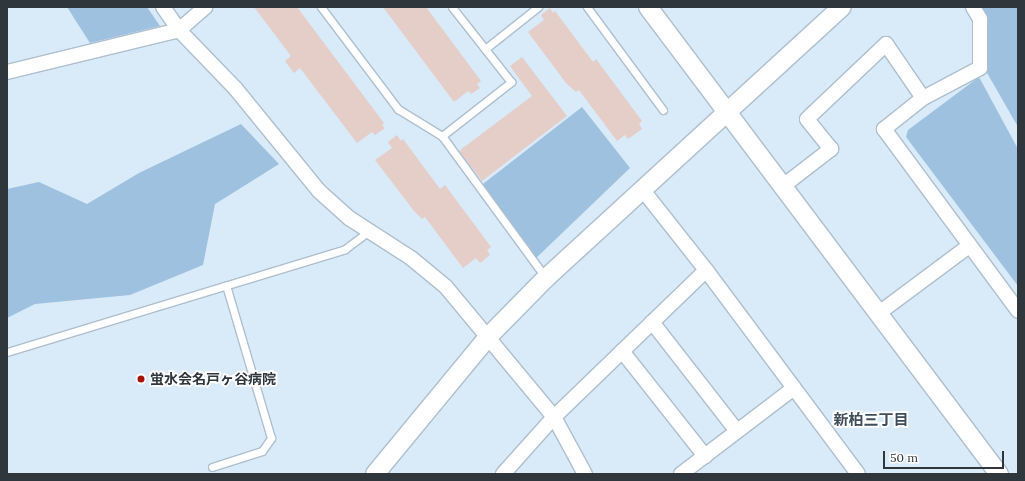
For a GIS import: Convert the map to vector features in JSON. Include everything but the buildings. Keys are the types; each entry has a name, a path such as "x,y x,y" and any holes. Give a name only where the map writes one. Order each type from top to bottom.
{"street":[{"path":"163,7 179,30 235,88 319,191 349,218 411,258 446,287 554,417 585,474"},
{"path":"7,72 179,30 205,7"},
{"path":"648,7 999,474"},
{"path":"375,474 488,337 546,278 642,188 728,113 842,7"},
{"path":"972,7 980,19 980,68 924,98 884,129 1018,311"},
{"path":"783,186 831,149 807,119 886,44 924,98"},
{"path":"642,188 706,270 794,388 854,473"},
{"path":"879,313 969,246"},
{"path":"503,474 554,417 706,270"},
{"path":"652,322 737,432"},
{"path":"622,351 705,456"},
{"path":"681,474 794,388"}],"lane":[{"path":"321,7 398,109 442,136 546,278"},
{"path":"442,136 511,82 452,7"},
{"path":"485,49 538,7"},
{"path":"587,7 663,110"},
{"path":"7,352 345,249 369,231"},
{"path":"212,467 262,451 271,438 226,285"}],"shaded area":[{"path":"67,7 147,7 160,26 90,43"},
{"path":"978,7 1018,7 1018,127 986,71"},
{"path":"979,77 1018,149 1018,286 906,137 908,130"},
{"path":"582,107 630,168 534,260 479,187"},
{"path":"241,124 279,164 215,204 203,265 130,295 35,304 7,318 7,189 39,182 87,204 139,173"}],"place":[{"name":"蛍水会名戸ヶ谷病院","path":"141,379"}],"district":[{"name":"新柏三丁目","path":"871,420"}]}
